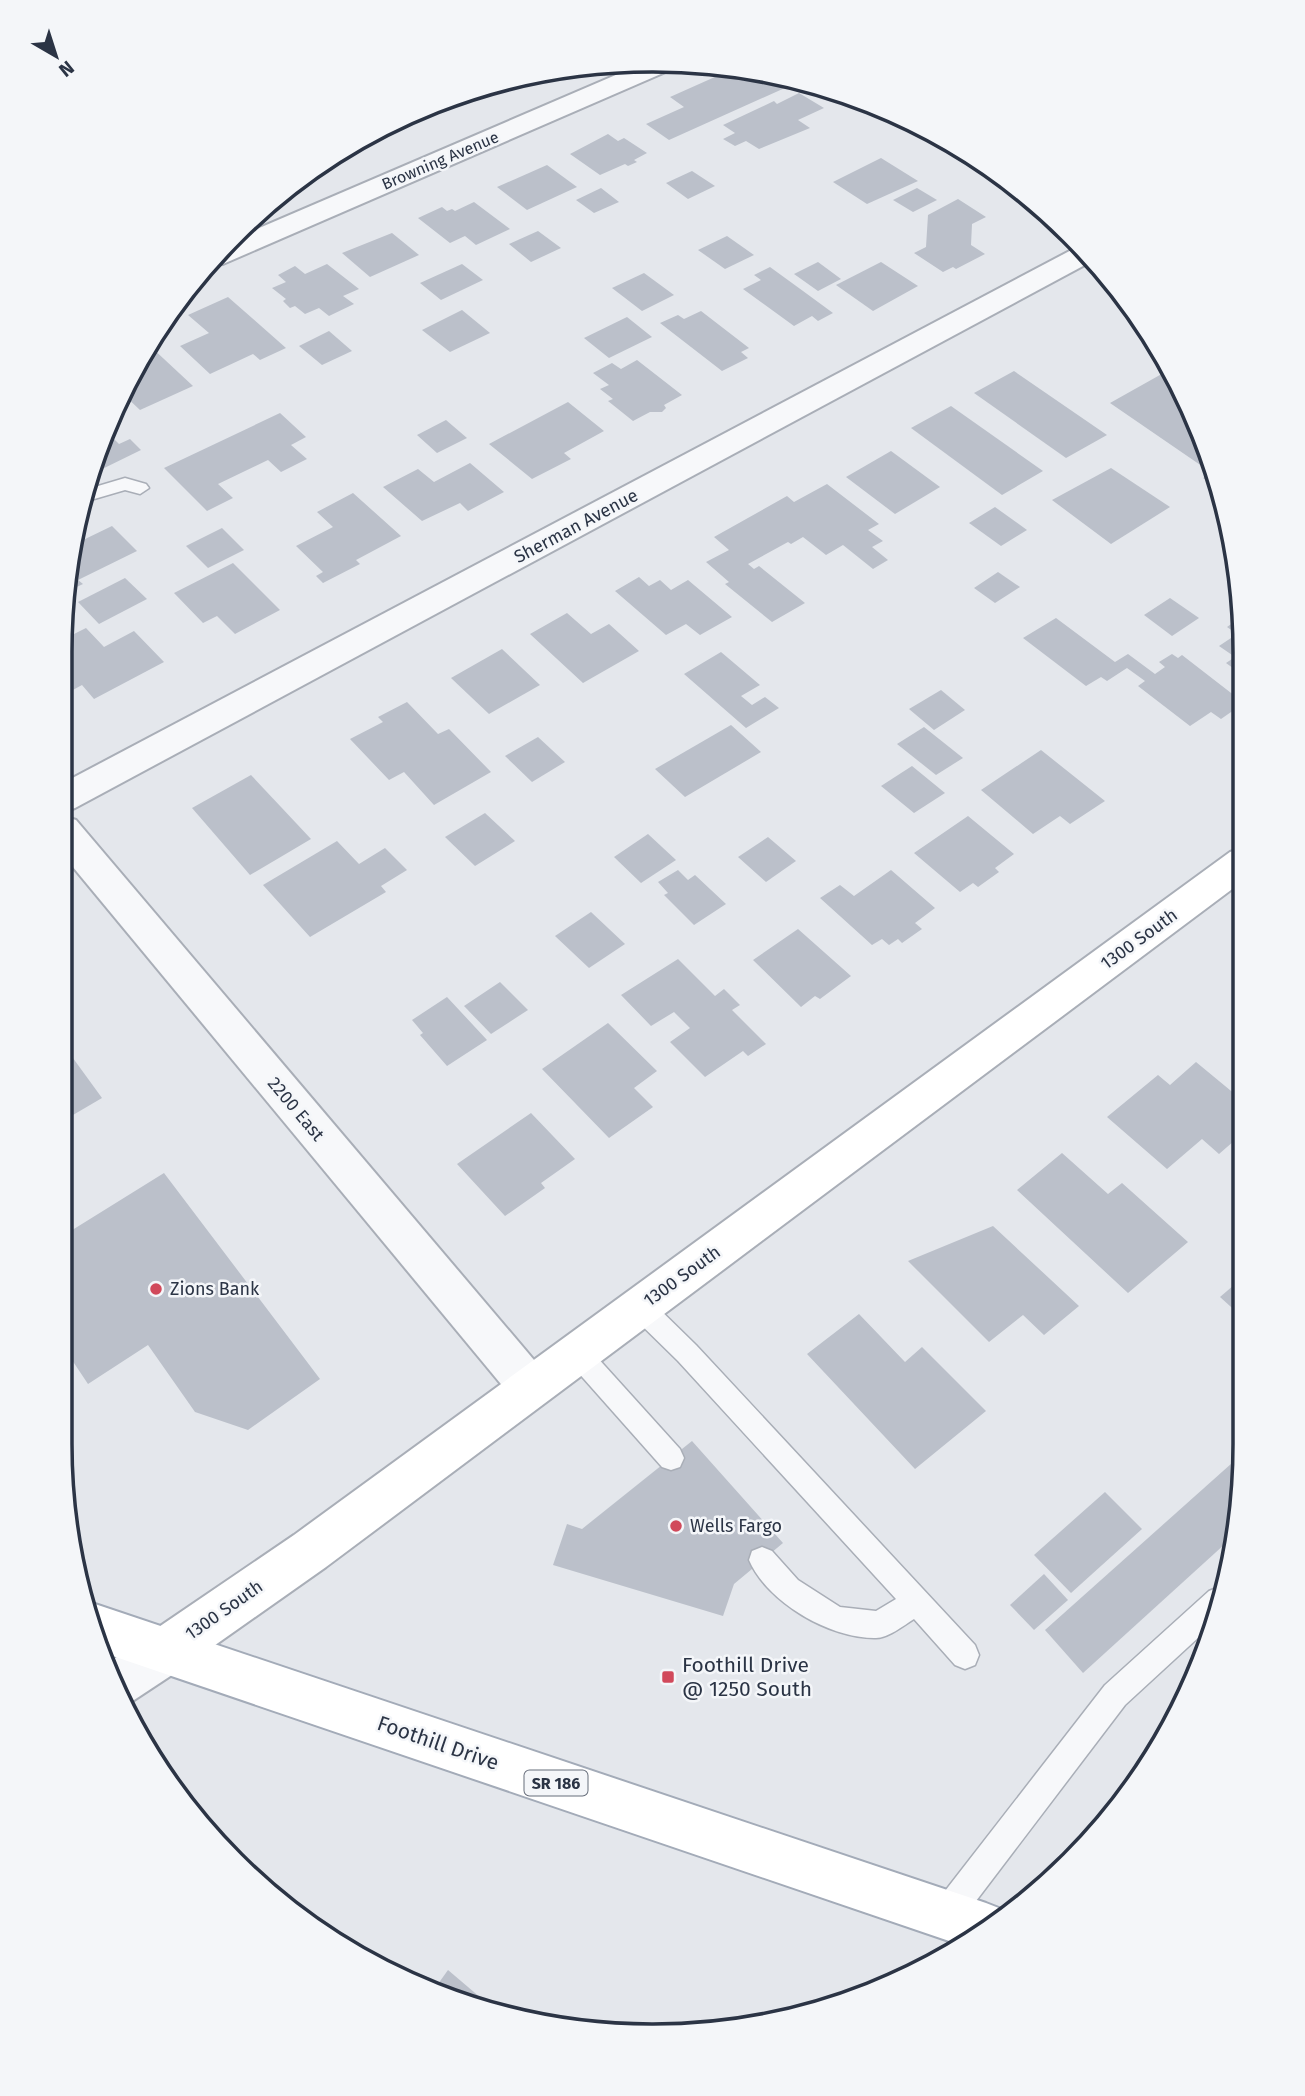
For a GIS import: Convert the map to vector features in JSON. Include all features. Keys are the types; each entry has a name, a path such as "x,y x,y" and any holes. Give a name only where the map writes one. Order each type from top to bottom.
{"street":[{"name":"Browning Avenue","path":"237,248 644,72"},
{"name":"Sherman Avenue","path":"72,794 1078,259"},
{"name":"2200 East","path":"72,841 530,1387"},
{"name":"1300 South","path":"123,1681 310,1551 1233,869"},
{"name":"Foothill Drive","path":"103,1629 966,1922"}],"lane":[{"path":"95,493 125,484 140,488"},
{"path":"640,1307 687,1353 965,1655"},
{"path":"577,1353 671,1458"},
{"path":"762,1560 788,1589 836,1620 878,1625 917,1602"},
{"path":"966,1922 1115,1695 1208,1611"}],"building":[{"path":"717,76 785,88 669,140 646,124 684,107 670,97"},
{"path":"799,93 824,108 798,120 810,128 759,149 746,141 735,146 723,139 735,133 723,125 774,101 777,104"},
{"path":"608,134 618,141 624,138 647,153 634,160 637,162 600,175 570,154"},
{"path":"881,158 918,181 867,204 833,182"},
{"path":"547,165 577,187 527,210 497,187"},
{"path":"692,171 715,186 688,199 666,183"},
{"path":"601,188 619,202 594,213 576,200"},
{"path":"917,188 937,200 913,212 893,200"},
{"path":"958,199 986,217 972,224 971,245 985,254 956,269 953,267 943,272 914,253 926,247 928,215"},
{"path":"474,202 510,229 476,245 465,236 450,243 418,218 442,207 447,211 455,211"},
{"path":"538,231 561,248 531,262 509,244"},
{"path":"392,233 419,255 370,277 342,253"},
{"path":"727,236 754,255 725,269 698,250"},
{"path":"818,262 841,279 818,291 794,274"},
{"path":"881,262 918,286 873,311 836,285"},
{"path":"327,264 359,289 343,296 354,304 329,316 319,308 305,314 295,306 290,308 283,301 286,299 272,288 286,282 278,275 295,266 305,274"},
{"path":"462,264 483,280 441,300 420,283"},
{"path":"770,267 833,313 818,321 812,316 794,326 743,289 761,280 754,275"},
{"path":"644,273 674,295 642,311 612,288"},
{"path":"228,297 286,348 260,360 253,354 210,374 180,346 209,333 188,315"},
{"path":"462,310 490,333 450,352 422,330"},
{"path":"701,311 749,348 741,352 748,358 722,371 660,323 678,315 684,319"},
{"path":"627,317 652,337 609,358 584,338"},
{"path":"329,331 352,351 322,365 299,346"},
{"path":"156,352 193,386 140,410 130,400"},
{"path":"637,360 682,395 664,405 666,408 662,412 650,412 633,421 608,401 613,399 600,389 609,385 593,373 612,363 621,369"},
{"path":"1014,371 1107,435 1066,458 974,393"},
{"path":"1161,374 1189,430 1202,466 1110,403"},
{"path":"568,402 604,431 564,453 571,459 532,479 489,444"},
{"path":"951,406 1043,471 1002,495 911,428"},
{"path":"280,413 306,437 291,445 307,459 281,472 268,460 218,484 233,498 207,511 164,468"},
{"path":"446,420 467,438 437,453 417,435"},
{"path":"113,438 119,444 130,439 141,450 102,469"},
{"path":"891,451 940,487 895,514 846,477"},
{"path":"470,463 504,492 468,511 460,503 422,521 383,487 418,469 434,482"},
{"path":"1111,468 1170,507 1111,544 1052,500"},
{"path":"827,484 879,524 868,530 883,541 872,547 888,560 873,569 843,545 826,555 803,537 791,544 788,542 748,564 754,569 759,566 805,603 772,622 725,584 729,582 706,562 729,550 714,537 787,496 794,502"},
{"path":"353,493 401,536 356,560 360,564 323,583 316,576 323,572 296,546 333,527 317,512"},
{"path":"995,507 1027,530 1001,546 969,523"},
{"path":"112,526 137,551 78,580 83,584 76,587 83,540"},
{"path":"222,528 244,550 208,568 186,546"},
{"path":"233,563 280,610 235,634 217,616 203,623 174,593"},
{"path":"998,572 1020,587 995,603 974,588"},
{"path":"639,577 649,586 660,580 671,590 688,580 732,617 700,635 686,624 666,635 615,591"},
{"path":"125,578 147,599 99,624 78,602"},
{"path":"1170,598 1199,618 1172,636 1144,615"},
{"path":"567,613 591,634 609,624 639,651 583,683 530,634"},
{"path":"1056,618 1115,662 1128,654 1155,674 1165,667 1159,662 1172,654 1178,658 1182,655 1233,694 1233,711 1221,719 1211,712 1190,726 1138,686 1145,681 1127,668 1107,681 1101,677 1086,686 1023,638"},
{"path":"86,628 104,647 134,631 164,662 94,699 82,685 72,690 72,635"},
{"path":"1233,637 1233,656 1219,646"},
{"path":"502,649 540,685 489,714 451,678"},
{"path":"721,652 760,685 741,696 752,705 765,697 779,708 746,728 684,674"},
{"path":"1233,658 1233,668 1226,663"},
{"path":"941,690 965,710 934,730 909,709"},
{"path":"407,702 438,734 449,729 491,772 434,805 404,772 389,780 350,739 383,722 378,717"},
{"path":"731,725 761,752 685,797 655,769"},
{"path":"924,727 963,758 936,775 897,744"},
{"path":"538,737 565,762 532,782 505,756"},
{"path":"1041,750 1105,801 1070,824 1060,816 1033,834 981,790"},
{"path":"912,766 945,793 914,813 881,786"},
{"path":"251,775 311,839 250,875 192,808"},
{"path":"485,813 515,841 475,866 445,837"},
{"path":"968,816 1014,854 995,868 999,872 978,887 973,883 960,892 914,853"},
{"path":"648,834 676,860 641,883 614,857"},
{"path":"768,837 796,861 766,882 738,857"},
{"path":"337,841 359,864 385,848 407,870 381,886 386,892 310,937 263,885"},
{"path":"678,870 688,880 695,875 726,904 694,925 664,895 668,893 658,882"},
{"path":"891,870 935,908 915,923 922,929 902,943 898,939 889,945 882,939 872,945 820,898 840,885 854,896"},
{"path":"591,912 625,944 589,968 555,936"},
{"path":"798,929 851,976 820,999 815,996 801,1007 753,960"},
{"path":"678,959 715,996 724,989 740,1005 732,1010 766,1044 748,1056 743,1051 705,1077 670,1042 690,1028 674,1012 651,1026 621,995"},
{"path":"500,982 528,1010 491,1034 464,1006"},
{"path":"447,997 487,1040 447,1066 420,1035 423,1033 412,1020"},
{"path":"608,1023 657,1071 634,1088 653,1107 609,1138 542,1069"},
{"path":"72,1057 102,1098 72,1116"},
{"path":"1196,1062 1233,1093 1233,1142 1219,1154 1202,1139 1167,1169 1107,1117 1158,1075 1170,1085"},
{"path":"531,1113 575,1159 541,1183 545,1188 505,1216 457,1164"},
{"path":"1062,1153 1108,1194 1122,1183 1188,1242 1128,1293 1017,1190"},
{"name":"Zions Bank","path":"164,1173 320,1379 248,1430 195,1412 148,1345 88,1384 72,1360 72,1230"},
{"path":"993,1226 1079,1306 1044,1335 1023,1315 989,1342 908,1261"},
{"path":"1233,1286 1233,1309 1220,1297"},
{"path":"859,1314 905,1362 922,1347 986,1411 915,1469 807,1354"},
{"name":"Wells Fargo","path":"692,1441 783,1543 734,1584 723,1616 553,1565 567,1524 582,1529"},
{"path":"1232,1463 1224,1545 1083,1673 1045,1630"},
{"path":"1105,1492 1142,1529 1071,1593 1034,1555"},
{"path":"1044,1574 1068,1600 1034,1630 1010,1605"},
{"path":"448,1970 480,1997 466,1993 439,1983"}],"place":[{"name":"Zions Bank","path":"156,1289"},
{"name":"Wells Fargo","path":"676,1526"},
{"name":"Foothill Drive @ 1250 South","path":"668,1677"}]}
